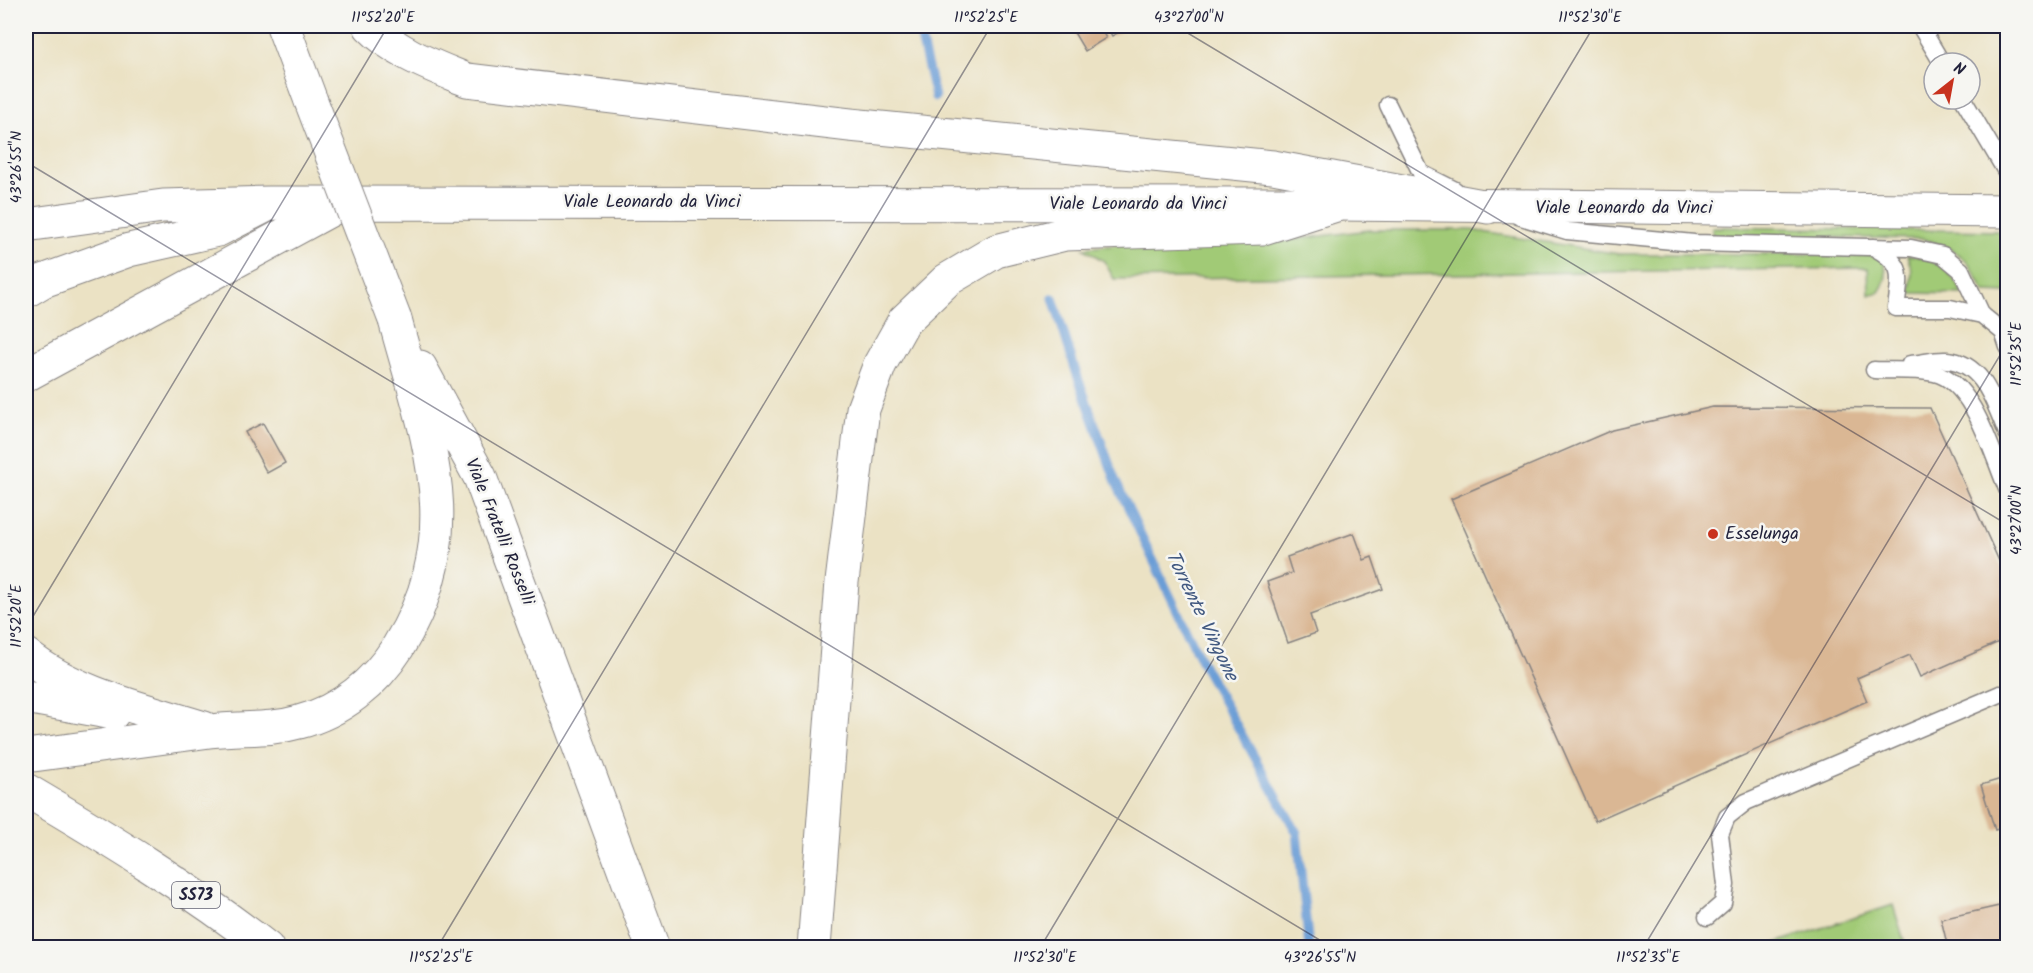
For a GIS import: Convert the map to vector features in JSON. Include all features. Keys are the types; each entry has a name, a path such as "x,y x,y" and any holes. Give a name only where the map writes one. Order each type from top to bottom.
{"main road":[{"name":"Viale Fratelli Rosselli","path":"283,26 395,320 480,477 653,948"},
{"path":"370,26 379,35 417,60 467,80 850,125 1273,167 1488,207"},
{"name":"Viale Leonardo da Vinci","path":"26,225 163,206 269,203 1339,204 2007,211"},
{"name":"Viale Leonardo da Vinci","path":"26,291 43,281 129,250 218,230 269,203"},
{"path":"26,375 341,204"},
{"path":"814,948 842,582 863,409 880,364 904,321 947,280 996,251 1065,234 1263,228 1339,204"},
{"path":"26,756 212,731 263,730 301,722 330,710 356,694 378,675 405,634 422,601 438,538 437,503 431,455 395,320"},
{"path":"26,655 39,666 104,695 212,731"},
{"path":"26,697 212,731"},
{"name":"SS73","path":"26,790 122,847 222,913 267,948"}],"lane":[{"path":"1920,26 1935,51"},
{"path":"1388,105 1421,173 1488,207 1567,231 1694,243 1911,248 1942,255 1961,270 1982,315"},
{"path":"1970,111 2007,175"},
{"path":"1873,247 1891,256 1900,273 1896,308 1950,308 1982,315 2006,334"},
{"path":"2007,435 1984,382 1972,369 1960,362 1945,360 1874,370 1934,373 1958,384 1971,403 2007,491"},
{"path":"1707,917 1723,903 1726,885 1720,834 1727,817 1740,807 2005,692"}],"green space":[{"path":"1712,227 2007,231 2007,293 1984,292 1979,280 1961,256 1945,246 1923,239 1712,235"},
{"path":"1369,230 1471,230 1619,254 1867,254 1884,260 1886,277 1879,292 1869,295 1868,268 1114,279 1104,261 1083,248 1154,242 1282,241"},
{"path":"1907,255 1926,259 1941,266 1953,278 1963,294 1910,293 1912,271"},
{"path":"1893,905 1906,947 1763,947"}],"building":[{"path":"1065,26 1099,26 1106,38 1085,51 1072,29 1067,32"},
{"path":"1106,26 1130,26 1112,36"},
{"path":"1713,407 1930,408 2008,581 2008,638 1920,677 1910,655 1857,678 1867,701 1595,821 1451,499 1612,430"},
{"path":"263,423 285,463 267,473 245,432"},
{"path":"1354,533 1364,560 1372,557 1383,589 1310,615 1316,633 1288,643 1267,582 1292,573 1287,557"},
{"path":"2008,777 2008,826 1995,830 1981,785"},
{"path":"2008,904 2008,948 1948,948 1941,919"}],"waterway":[{"name":"Torrente Vingone","path":"915,26 920,34 935,97"},
{"name":"Torrente Vingone","path":"1053,298 1077,375 1116,482 1204,667 1297,833 1309,948"}],"place":[{"name":"Esselunga","path":"1713,534"}]}
